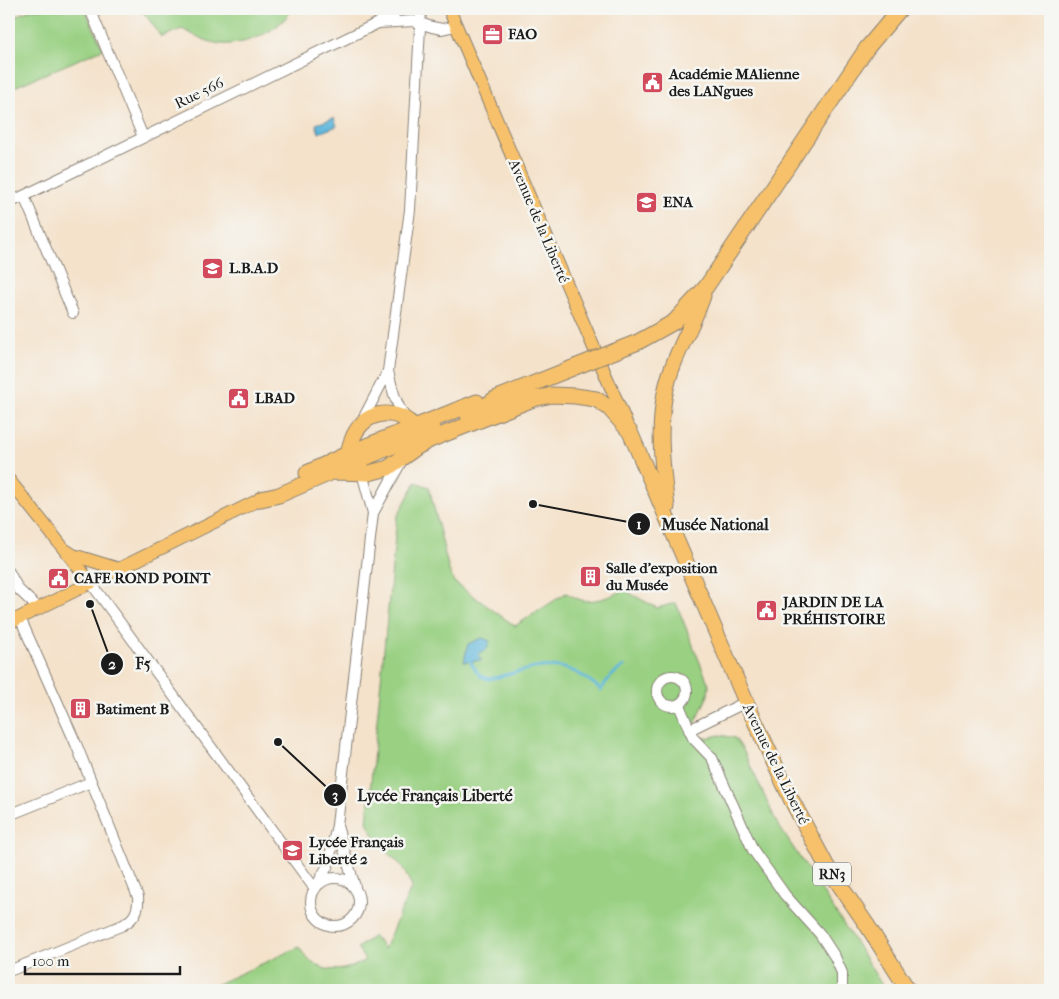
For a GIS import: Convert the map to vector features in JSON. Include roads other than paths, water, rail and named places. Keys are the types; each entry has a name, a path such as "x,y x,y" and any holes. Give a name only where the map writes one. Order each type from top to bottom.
{"highway":[{"path":"261,499 279,495 354,463 411,426 480,401 495,399 638,342 674,322 706,287 867,48 900,9"},
{"path":"669,524 661,457 660,431 663,406 673,364 697,312 706,287"},
{"path":"261,499 276,488 354,463 376,472 388,468 417,447 432,439 533,399 552,394 596,400 609,408 630,432 669,524"},
{"path":"354,463 353,436 362,422 376,416 388,414 411,426"},
{"name":"Avenue de la Liberté","path":"669,524 746,702 791,799 826,865 908,990"}],"main road":[{"name":"Avenue de la Liberté","path":"449,9 630,432"},
{"path":"9,480 91,583"},
{"path":"14,621 261,499"},
{"path":"63,548 73,555 119,569"}],"street":[{"path":"90,9 143,137"},
{"name":"Rue 566","path":"9,203 378,23 401,9"},
{"path":"362,422 388,371 410,210 421,9"},
{"path":"378,23 413,21 421,22 432,28 442,29 455,26"},
{"path":"24,196 73,314"},
{"path":"337,825 358,894 359,909 351,921 338,926 324,924 314,913 311,899 328,865 337,825 373,514 404,458 411,426 399,409 388,371"},
{"path":"354,463 373,514"},
{"path":"9,572 18,589 39,609"},
{"path":"91,583 315,889"},
{"path":"9,971 123,925 130,921 139,906 138,897 76,744 14,621"},
{"path":"689,730 746,702"},
{"path":"679,705 692,738 712,758 753,850 763,867 784,895 820,934 836,957 842,973 842,990"},
{"path":"9,815 91,782"},
{"path":"315,889 322,882 330,878 340,878 355,888"}],"water":[{"path":"334,118 337,126 319,133 316,124"},
{"path":"482,638 490,641 487,649 480,652 479,657 482,660 464,662 468,644"}],"waterway":[{"path":"470,661 480,676 489,679 534,668 560,667 586,678 601,690 611,676 624,666"}],"place":[{"name":"FAO","path":"492,34"},
{"name":"Académie MAlienne des LANgues","path":"653,83"},
{"name":"ENA","path":"647,202"},
{"name":"L.B.A.D","path":"213,268"},
{"name":"LBAD","path":"239,398"},
{"name":"Musée National","path":"533,504"},
{"name":"Salle d'exposition du Musée","path":"590,577"},
{"name":"CAFE ROND POINT","path":"58,578"},
{"name":"F5","path":"90,604"},
{"name":"JARDIN DE LA PRÉHISTOIRE","path":"767,611"},
{"name":"Batiment B","path":"80,709"},
{"name":"Lycée Français Liberté","path":"278,742"},
{"name":"Lycée Français Liberté 2","path":"293,851"}]}
